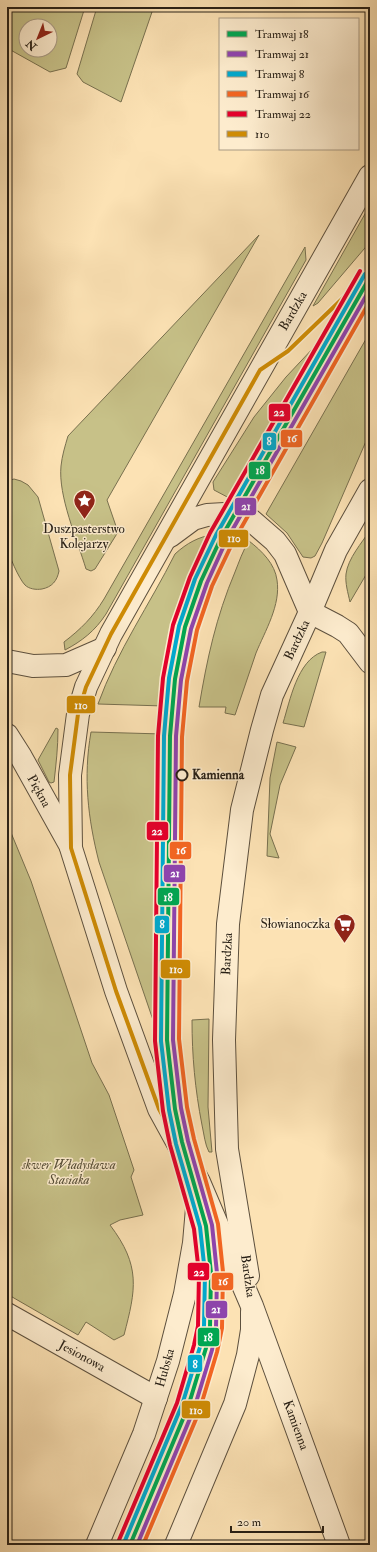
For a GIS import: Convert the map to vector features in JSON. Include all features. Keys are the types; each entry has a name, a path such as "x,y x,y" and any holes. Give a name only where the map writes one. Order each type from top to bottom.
{"street":[{"name":"Bardzka","path":"252,1306 199,1182 159,1109 119,998 71,848 70,775 78,714 86,687 111,634 370,176"},
{"name":"Bardzka","path":"252,1306 227,1149 224,1040 228,924 242,810 263,724 272,695 310,612 336,550 370,490"},
{"path":"163,543 193,519 225,514 243,517 252,521 275,541 285,554 310,612 338,626 348,633 370,662"},
{"path":"7,661 33,666 66,665 105,648"},
{"name":"Piękna","path":"7,735 21,757 71,848"},
{"name":"Hubska","path":"97,1545 144,1434 178,1322 185,1294 194,1243 199,1182"},
{"path":"176,1545 235,1404 242,1382 252,1330 252,1306"},
{"name":"Kamienna","path":"252,1306 339,1545"},
{"name":"Jesionowa","path":"7,1314 156,1398"}],"green space":[{"path":"7,7 85,7 66,68 50,72 25,58 58,58 58,18 18,18 18,54 7,48"},
{"path":"97,7 138,7 152,12 121,102 83,82 77,74"},
{"path":"370,205 370,242 318,303 313,306"},
{"path":"259,235 107,500 118,532 95,569 91,571 86,569 69,518 62,491 61,466 68,436"},
{"path":"305,247 306,260 106,614 88,635 65,650 64,642 86,622 104,599"},
{"path":"331,329 233,500 214,490 213,482 254,417 286,377"},
{"path":"370,332 370,432 322,543 315,556 311,558 303,557 287,533 266,514"},
{"path":"14,479 28,485 38,497 59,571 54,583 46,588 35,589 25,585 17,572 8,550 6,530 7,481"},
{"path":"370,530 370,568 350,602 346,581 347,568 352,556"},
{"path":"215,534 193,579 183,607 174,644 164,706 98,704 124,646 175,554 193,541"},
{"path":"249,541 259,549 271,563 276,574 278,589 277,599 271,618 256,653 235,715 225,713 226,707 199,707 205,672 222,605 241,556"},
{"path":"322,652 326,652 304,727 283,723 292,693 301,673 306,664 313,657"},
{"path":"56,728 58,729 57,756 54,782 51,783 49,782 38,760"},
{"path":"91,732 163,734 157,1016 159,1020 156,1022 153,1020 99,862 95,846 87,782 87,765"},
{"path":"277,742 296,747 280,785 270,834 279,858 267,856 270,778"},
{"name":"skwer Władysława Stasiaka","path":"7,823 31,881 92,1063 109,1095 134,1170 131,1177 143,1215 120,1220 110,1225 127,1253 133,1278 131,1304 124,1335 114,1340 86,1322 78,1335 7,1294"},
{"path":"209,1019 208,1107 212,1152 209,1152 206,1146 197,1098 192,1033 192,1020"}],"tram line":[{"name":"22","path":"119,1540 177,1403 198,1326 199,1273 194,1229 170,1145 163,1111 155,1041 158,736 163,678 173,625 190,577 210,533 360,271"},
{"name":"8","path":"124,1543 182,1405 200,1347 204,1326 205,1273 200,1227 176,1144 169,1110 161,1041 164,736 169,678 179,626 195,579 216,535 365,274"},
{"name":"18","path":"130,1545 188,1407 206,1348 210,1327 211,1273 206,1226 182,1142 175,1109 167,1040 170,736 175,679 185,627 201,581 221,538 370,277"},
{"name":"21","path":"137,1545 194,1409 212,1350 216,1328 217,1273 212,1225 188,1141 181,1108 173,1040 176,736 181,680 191,629 207,583 226,541 370,289"},
{"name":"16","path":"143,1545 199,1412 217,1352 222,1328 223,1272 218,1224 194,1139 187,1107 179,1039 182,737 187,681 197,630 212,586 232,544 370,301"}],"transit line":[{"name":"110","path":"141,1545 201,1397 215,1282 199,1182 159,1109 116,991 71,848 70,775 78,714 86,687 111,634 260,370 288,351 370,272"},
{"name":"110","path":"188,1128 178,1064 175,998 178,870 178,781 184,684 198,618 243,517 370,294"}],"place":[{"name":"Duszpasterstwo Kolejarzy","path":"84,520"},
{"name":"Kamienna","path":"182,775"},
{"name":"Słowianoczka","path":"345,944"}]}
